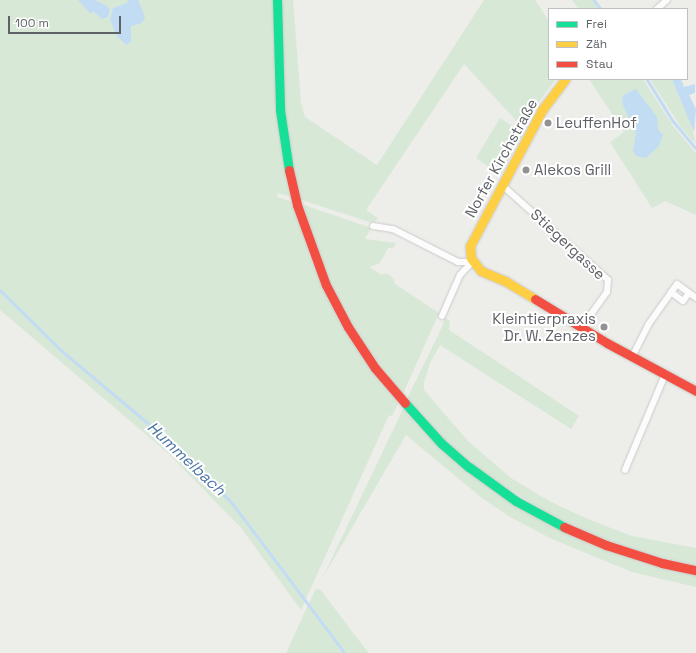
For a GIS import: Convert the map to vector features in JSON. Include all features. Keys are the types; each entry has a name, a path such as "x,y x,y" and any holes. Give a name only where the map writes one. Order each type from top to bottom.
{"main road":[{"path":"277,0 280,110 287,160 297,205 326,285 348,327 375,368 415,416 441,443 474,471 516,501 558,524 600,543 640,557 696,570"},
{"name":"Norfer Kirchstraße","path":"471,258 471,242 503,186 542,110 564,80"},
{"path":"471,258 481,271 505,281 581,328 696,391"}],"street":[{"path":"658,8 667,0"},
{"name":"Stiegergasse","path":"503,186 608,280 607,292 581,328"},
{"path":"373,226 393,229 458,262 471,258"},
{"path":"442,316 460,275 471,258"},
{"path":"632,357 648,326 677,284 696,298"},
{"path":"671,292 683,301 689,293"},
{"path":"625,470 665,375"}],"green space":[{"path":"0,0 273,0 275,96 291,197 278,193 277,197 292,202 311,260 326,293 375,374 398,403 392,416 389,415 301,610 242,529 169,454 0,310"},
{"path":"281,0 293,0 301,103 305,117 377,165 484,0 535,0 548,20 548,80 555,80 537,104 524,129 464,64 366,210 378,218 375,222 369,222 299,199 284,109"},
{"path":"572,0 592,0 598,8 578,8"},
{"path":"590,80 644,80 673,126 696,153 696,215 665,201 652,208 610,142 624,132"},
{"path":"651,80 672,80 690,121 696,144 682,129"},
{"path":"500,118 524,133 501,175 476,158"},
{"path":"301,204 371,228 365,239 396,243 393,248 388,248 380,263 369,267 382,275 386,273 393,278 395,284 439,313 402,396 358,336 345,313 330,284"},
{"path":"444,317 450,321 449,330 579,416 571,429 440,345 430,363 424,383 424,390 468,441 511,478 549,501 590,520 632,536 696,548 696,566 619,546 557,519 476,468 432,429 406,401 443,325"},
{"path":"403,409 416,424 566,532 635,559 696,574 696,587 632,572 552,539 510,517 482,498 406,435 322,579"},
{"path":"320,589 369,653 286,653 315,590"}],"water":[{"path":"78,0 95,0 107,6 110,10 108,17 102,19 94,12 90,13"},
{"path":"128,0 138,0 145,17 142,23 131,26 131,42 126,45 116,35 110,19 113,8 127,3"},
{"path":"672,80 681,80 684,87 695,84 695,93 689,95 696,109 694,132"},
{"path":"636,89 657,117 658,129 663,135 659,146 646,158 636,156 633,151 636,133 622,103 623,95"}],"waterway":[{"path":"594,0 600,8"},
{"path":"648,80 673,121 696,148"},
{"name":"Hummelbach","path":"0,290 62,351 180,450 233,504 345,653"}],"traffic: fast":[{"path":"277,0 280,110 289,170"},
{"path":"405,403 441,443 469,467 516,501 564,527"}],"traffic: slow":[{"path":"535,299 505,281 481,271 471,258 470,246 542,110 564,80"}],"traffic: jam":[{"path":"289,170 297,205 326,285 348,327 375,368 405,403"},
{"path":"535,299 607,343 696,391"},
{"path":"564,527 606,545 662,563 696,570"}],"place":[{"name":"LeuffenHof","path":"548,123"},
{"name":"Alekos Grill","path":"526,170"},
{"name":"Kleintierpraxis Dr. W. Zenzes","path":"604,327"}]}
